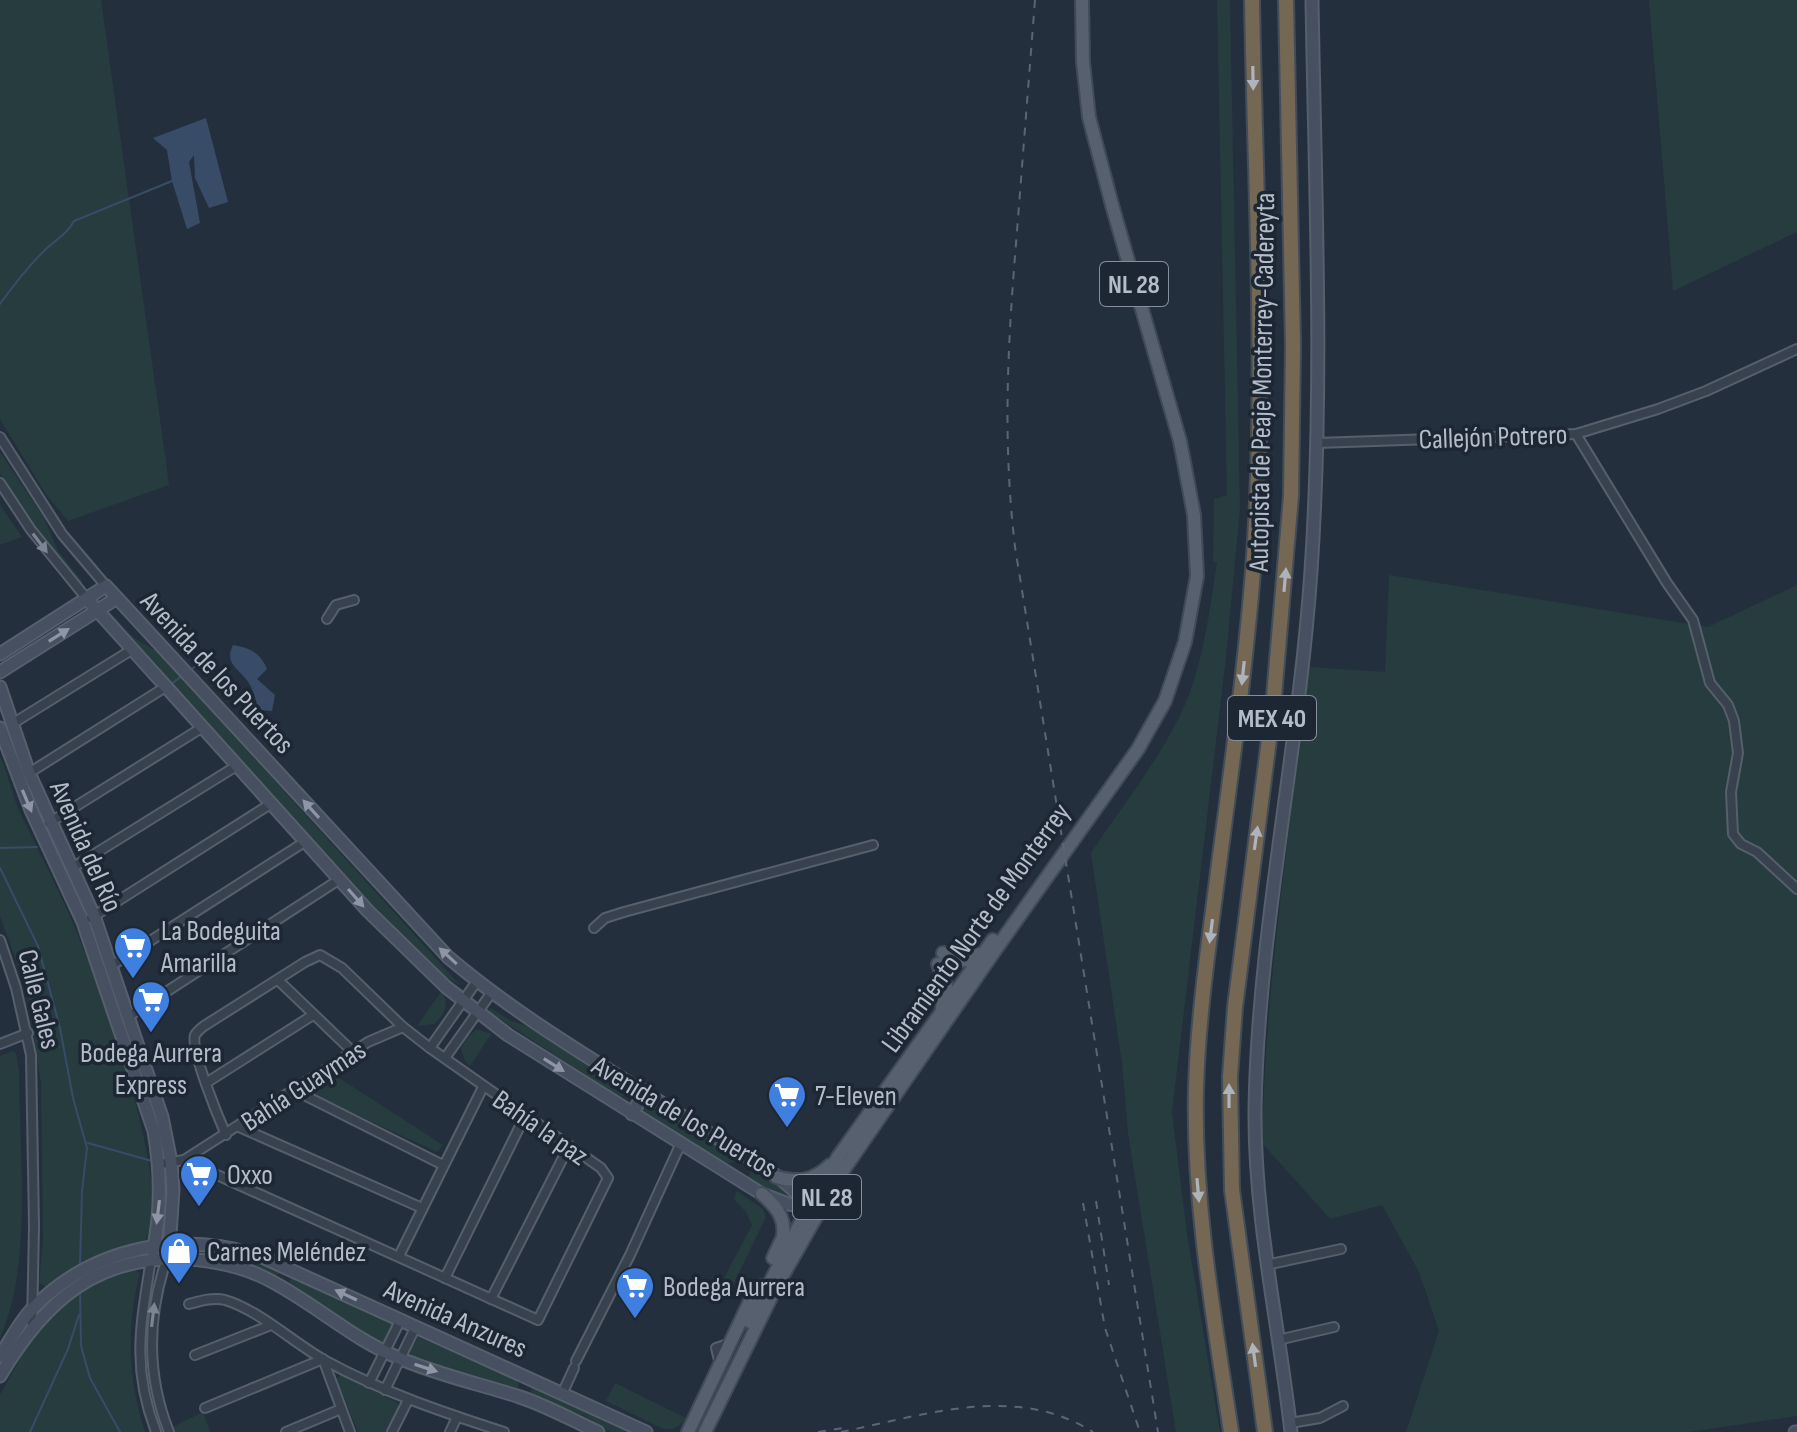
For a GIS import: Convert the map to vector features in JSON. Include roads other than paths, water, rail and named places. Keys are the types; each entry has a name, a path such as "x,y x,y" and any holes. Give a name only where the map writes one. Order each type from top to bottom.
{"highway":[{"name":"MEX 40","path":"1231,1432 1201,1223 1196,1170 1196,1101 1202,1005 1237,733 1255,528 1259,390 1252,0"},
{"name":"Autopista de Peaje Monterrey-Cadereyta","path":"1265,1432 1232,1190 1230,1077 1235,1007 1273,708 1291,496 1293,346 1286,0"}],"main road":[{"name":"Libramiento Norte de Monterrey","path":"694,1431 769,1289 840,1175 1149,732 1172,684 1185,642 1192,614 1196,567 1194,515 1180,441 1089,117 1083,62 1082,0"},
{"name":"Libramiento Norte de Monterrey","path":"809,1207 838,1157 1142,734 1175,661 1196,567"},
{"path":"939,1015 946,986 940,959 975,958 990,944"},
{"path":"742,1318 769,1289 808,1218 809,1207 820,1197 855,1145 873,1129"},
{"path":"776,1177 807,1180 825,1170 838,1157"},
{"path":"762,1194 782,1216 784,1235 769,1289"},
{"path":"694,1431 720,1364 784,1235"},
{"name":"Libramiento Norte de Monterrey","path":"694,1431 720,1402 769,1289"}],"street":[{"path":"1312,0 1318,307 1317,443 1308,609 1267,948 1255,1106 1258,1191 1266,1265 1291,1427 1320,1418 1343,1406"},
{"name":"Callejón Potrero","path":"1317,443 1576,434 1706,391 1797,349"},
{"path":"1576,434 1693,620 1710,683 1728,705 1734,721 1738,753 1731,792 1733,834 1797,889"},
{"name":"Avenida de los Puertos","path":"0,437 62,534 106,586 433,942 492,992 776,1177 809,1207"},
{"name":"Avenida de los Puertos","path":"0,483 31,530 87,599 405,949 463,1001 508,1035 762,1194 788,1204 809,1207"},
{"path":"0,654 106,586"},
{"path":"0,672 117,598"},
{"path":"327,619 336,605 354,600"},
{"path":"6,726 133,649"},
{"path":"23,769 167,686"},
{"name":"Avenida del Río","path":"0,687 6,726 111,966 162,1117 170,1243 167,1258"},
{"path":"49,823 203,727"},
{"path":"72,868 238,765"},
{"name":"Avenida del Río","path":"23,769 72,868 166,1163 151,1259"},
{"path":"88,919 272,803"},
{"path":"111,966 306,841"},
{"path":"594,928 605,918 624,912 873,845"},
{"path":"129,1016 340,879"},
{"name":"Calle Gales","path":"0,940 28,1033 31,1055 32,1326"},
{"name":"Bahía la paz","path":"184,1160 538,1320 609,1175 430,1048 327,957 313,958 204,1026 195,1035 194,1044 206,1083 226,1135"},
{"path":"278,980 353,1052"},
{"path":"430,1048 477,981"},
{"path":"445,1058 492,992"},
{"path":"206,1083 313,1015"},
{"name":"Bahía Guaymas","path":"166,1163 184,1160 384,1033 403,1027"},
{"path":"0,1044 28,1033"},
{"path":"399,1256 483,1087"},
{"path":"294,1090 443,1165"},
{"path":"632,1114 645,1091"},
{"path":"445,1278 525,1116"},
{"path":"239,1127 422,1208"},
{"path":"563,1392 681,1143"},
{"path":"491,1299 569,1146"},
{"name":"Avenida Anzures","path":"0,1356 30,1311 99,1262 127,1251 170,1243 219,1245 262,1257 646,1432"},
{"path":"1266,1265 1341,1249"},
{"path":"167,1258 154,1304 150,1346 153,1373 169,1432"},
{"name":"Avenida Anzures","path":"32,1326 71,1290 95,1274 130,1262 167,1258 231,1264 281,1287 384,1352 522,1398 598,1432"},
{"path":"151,1259 140,1316 139,1357 150,1418 156,1432"},
{"path":"281,1287 289,1269"},
{"path":"189,1304 224,1300 369,1383 408,1400 504,1432"},
{"path":"369,1383 400,1321"},
{"path":"195,1355 271,1325"},
{"path":"0,1376 32,1326"},
{"path":"1278,1340 1334,1327"},
{"path":"385,1390 415,1328"},
{"path":"205,1408 323,1359"},
{"path":"323,1359 350,1432"},
{"path":"522,1398 530,1377"},
{"path":"392,1432 408,1400"},
{"path":"286,1432 341,1409"},
{"path":"150,1418 162,1413"},
{"path":"450,1432 457,1417"}],"water":[{"path":"206,118 228,202 209,208 195,178 194,155 189,162 200,223 187,229 172,181 167,150 153,138"},
{"path":"233,645 254,652 264,663 267,669 257,679 275,695 272,711 259,710 250,685 230,658"}],"waterway":[{"path":"0,304 31,265 74,221 172,181"},
{"path":"190,670 199,664"},
{"path":"171,684 182,676"},
{"path":"0,848 37,847"},
{"path":"0,868 38,946 87,1148 82,1191 80,1265"},
{"path":"88,1143 152,1161"},
{"path":"80,1290 81,1346 90,1378 120,1432"},
{"path":"30,1432 68,1349 79,1315"}],"railway":[{"path":"1035,0 1009,350 1011,506 1015,547 1158,1432"},
{"path":"1096,1201 1109,1285"},
{"path":"1083,1203 1105,1328 1140,1432"},
{"path":"841,1432 937,1412 1001,1406 1033,1409 1063,1417 1093,1432"},
{"path":"818,1432 849,1427"}],"place":[{"name":"La Bodeguita Amarilla","path":"133,980"},
{"name":"Bodega Aurrera Express","path":"151,1034"},
{"name":"7-Eleven","path":"787,1129"},
{"name":"Oxxo","path":"199,1208"},
{"name":"Carnes Meléndez","path":"179,1285"},
{"name":"Bodega Aurrera","path":"635,1320"}]}
